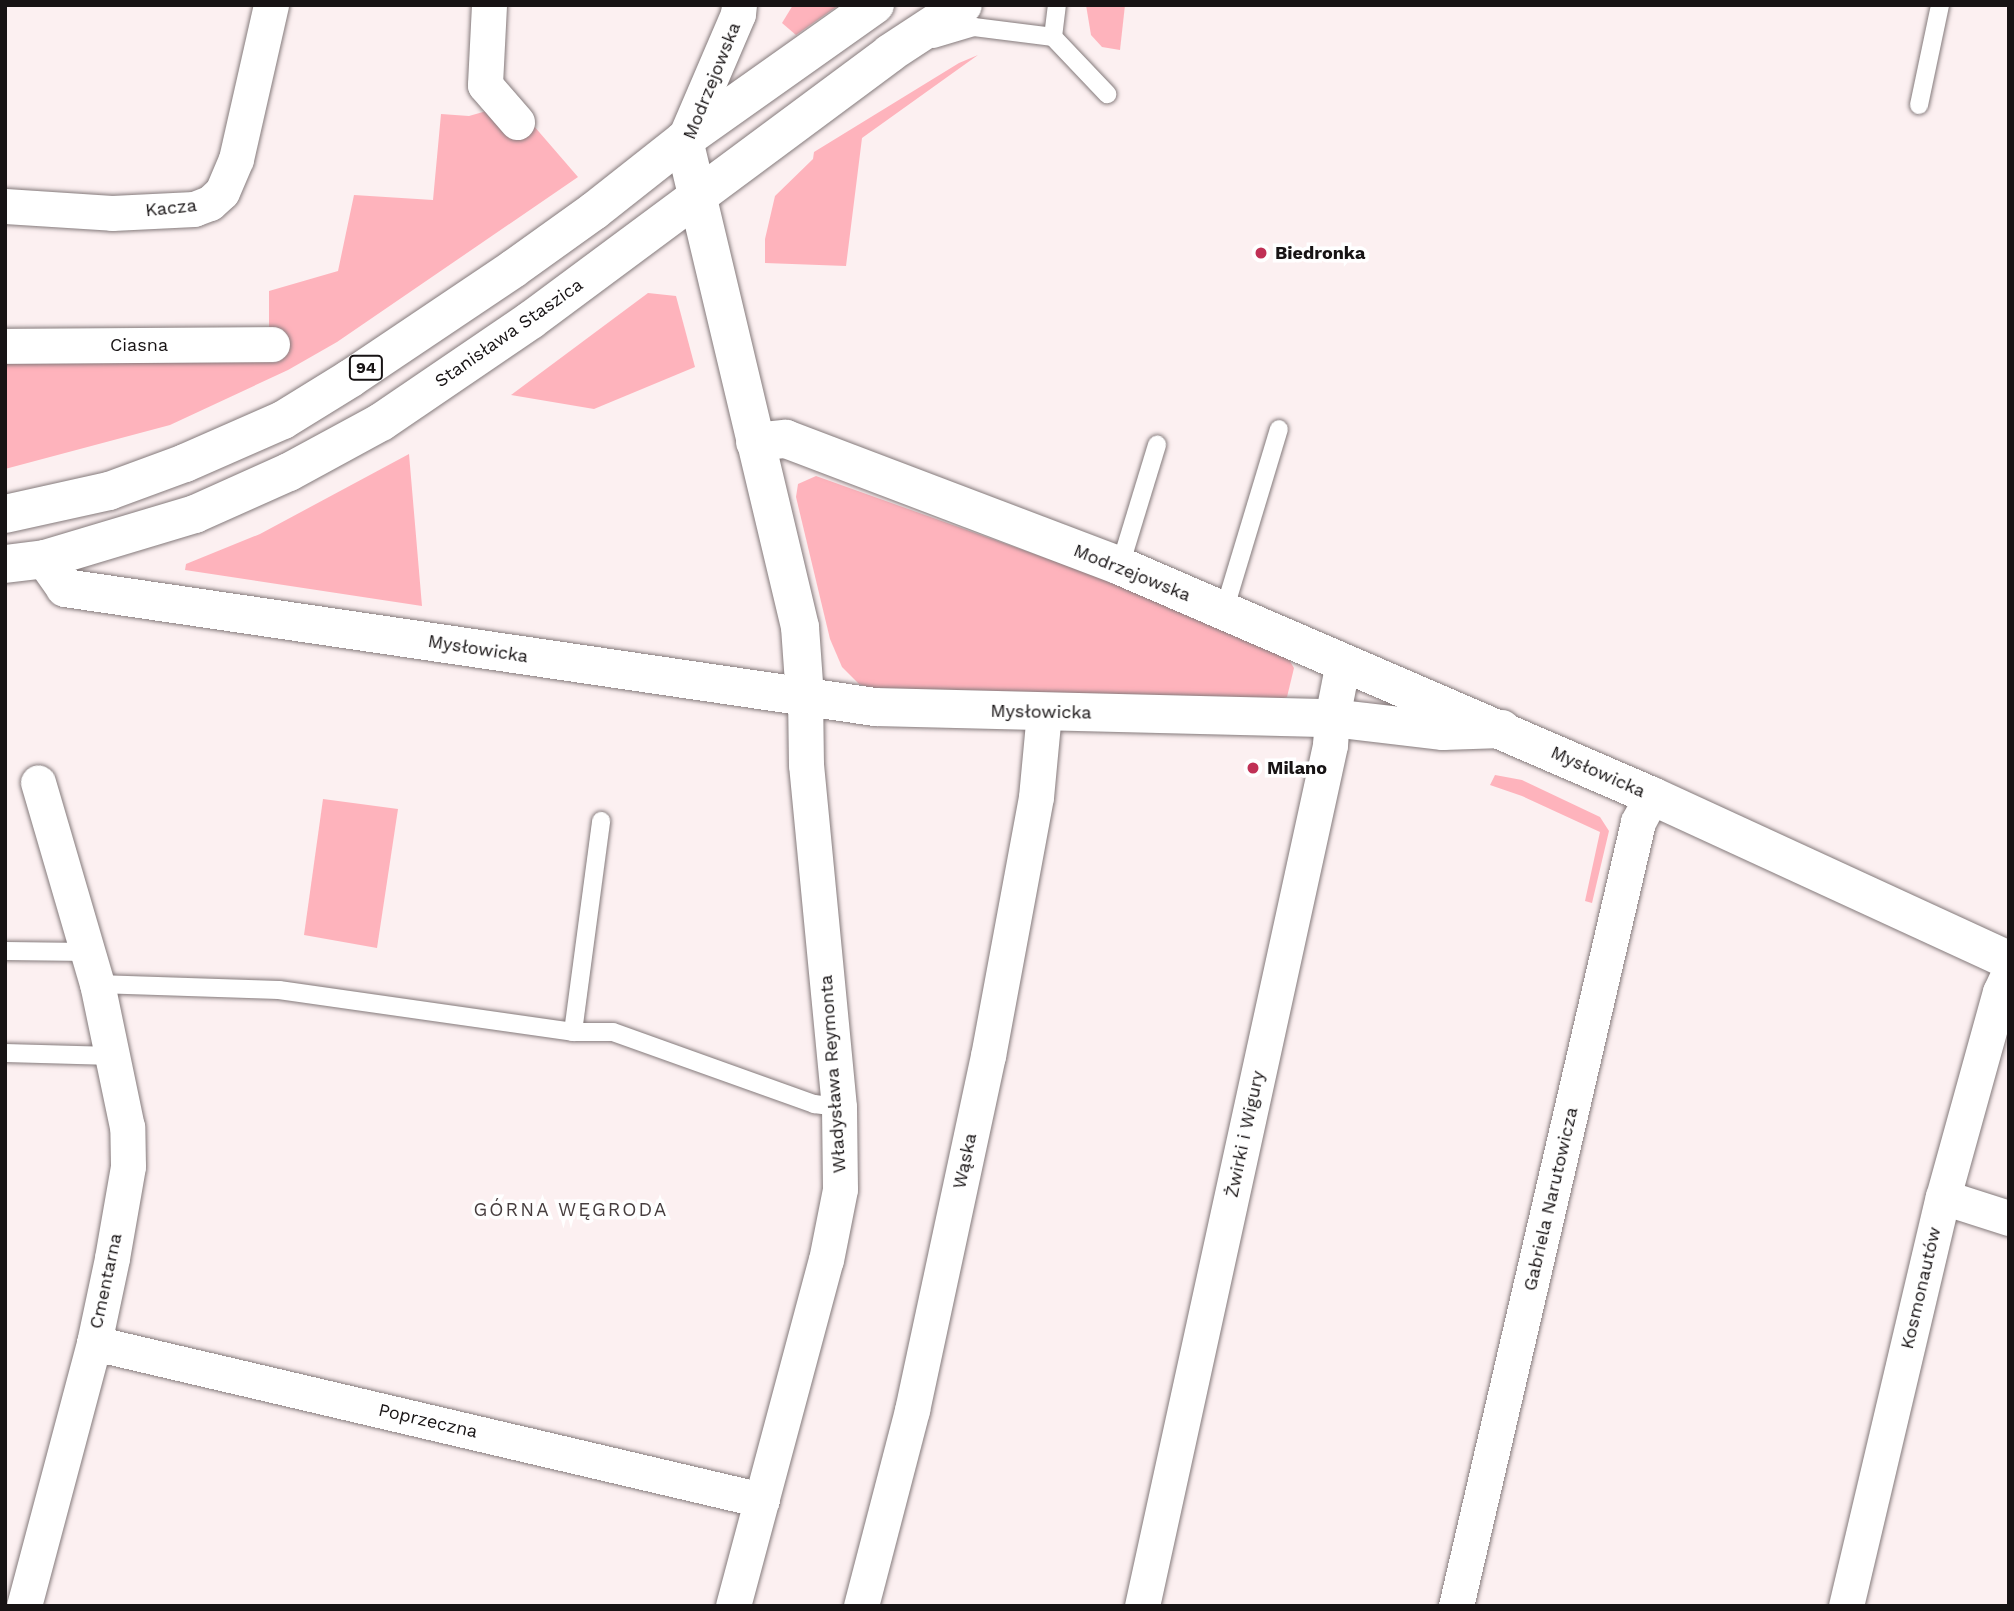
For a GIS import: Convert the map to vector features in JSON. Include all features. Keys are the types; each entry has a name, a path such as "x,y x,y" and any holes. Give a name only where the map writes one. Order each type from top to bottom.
{"street":[{"name":"Kacza","path":"5,206 112,213 194,209 210,202 222,192 234,168 271,5"},
{"path":"489,5 485,85 517,122"},
{"name":"94","path":"5,514 109,491 185,463 283,420 351,379 513,269 594,211 684,140 875,5"},
{"name":"Stanisława Staszica","path":"5,564 46,559 195,514 289,472 381,422 531,320 890,53 963,5"},
{"name":"Modrzejowska","path":"740,8 684,140 800,627 805,696"},
{"name":"Ciasna","path":"5,346 272,344"},
{"name":"Modrzejowska","path":"755,442 786,439 1120,566 1502,729"},
{"name":"Mysłowicka","path":"46,559 65,588 875,707 1332,718 1443,731 1502,729 2009,960"},
{"name":"Żwirki i Wigury","path":"1142,1606 1330,745 1332,718 1343,662"},
{"name":"Władysława Reymonta","path":"733,1606 835,1227 842,1172 839,1107 806,765 805,696"},
{"name":"Wąska","path":"861,1606 912,1410 988,1056 1036,797 1044,712"},
{"path":"38,782 93,968"},
{"name":"Gabriela Narutowicza","path":"1456,1606 1638,822 1652,796"},
{"name":"Cmentarna","path":"24,1606 94,1343 128,1166 127,1127 93,968"},
{"name":"Kosmonautów","path":"1846,1606 1943,1198 2000,992 2009,973"},
{"path":"1943,1198 2009,1218"},
{"name":"Poprzeczna","path":"94,1343 762,1500"}],"lane":[{"path":"1053,37 1057,5"},
{"path":"1919,106 1940,5"},
{"path":"890,53 974,27 1053,37 1107,94"},
{"path":"1224,611 1279,429"},
{"path":"1120,566 1157,445"},
{"path":"573,1032 601,821"},
{"path":"5,951 93,968 279,990 573,1032 613,1032 814,1104 839,1107"},
{"path":"5,1053 113,1056"}],"shaded area":[{"path":"793,5 839,5 796,35 782,23"},
{"path":"1086,5 1125,5 1120,50 1102,47 1091,35"},
{"path":"978,55 862,138 846,266 765,263 765,239 775,196 813,159 814,152 959,63"},
{"path":"514,103 578,177 337,342 288,370 170,425 5,469 5,358 269,351 269,291 338,271 354,195 433,200 441,114 469,116"},
{"path":"648,293 676,296 695,367 594,409 511,395"},
{"path":"409,454 422,606 185,570 186,564 260,534"},
{"path":"816,476 1118,584 1288,658 1294,668 1287,697 1267,703 885,693 859,684 842,667 830,639 796,497 798,484"},
{"path":"1495,775 1522,780 1600,817 1609,831 1592,903 1585,901 1600,832 1522,796 1490,785"},
{"path":"323,799 398,809 377,948 304,935"}],"place":[{"name":"Biedronka","path":"1261,253"},
{"name":"Milano","path":"1253,768"}],"district":[{"name":"GÓRNA WĘGRODA","path":"571,1210"}]}
